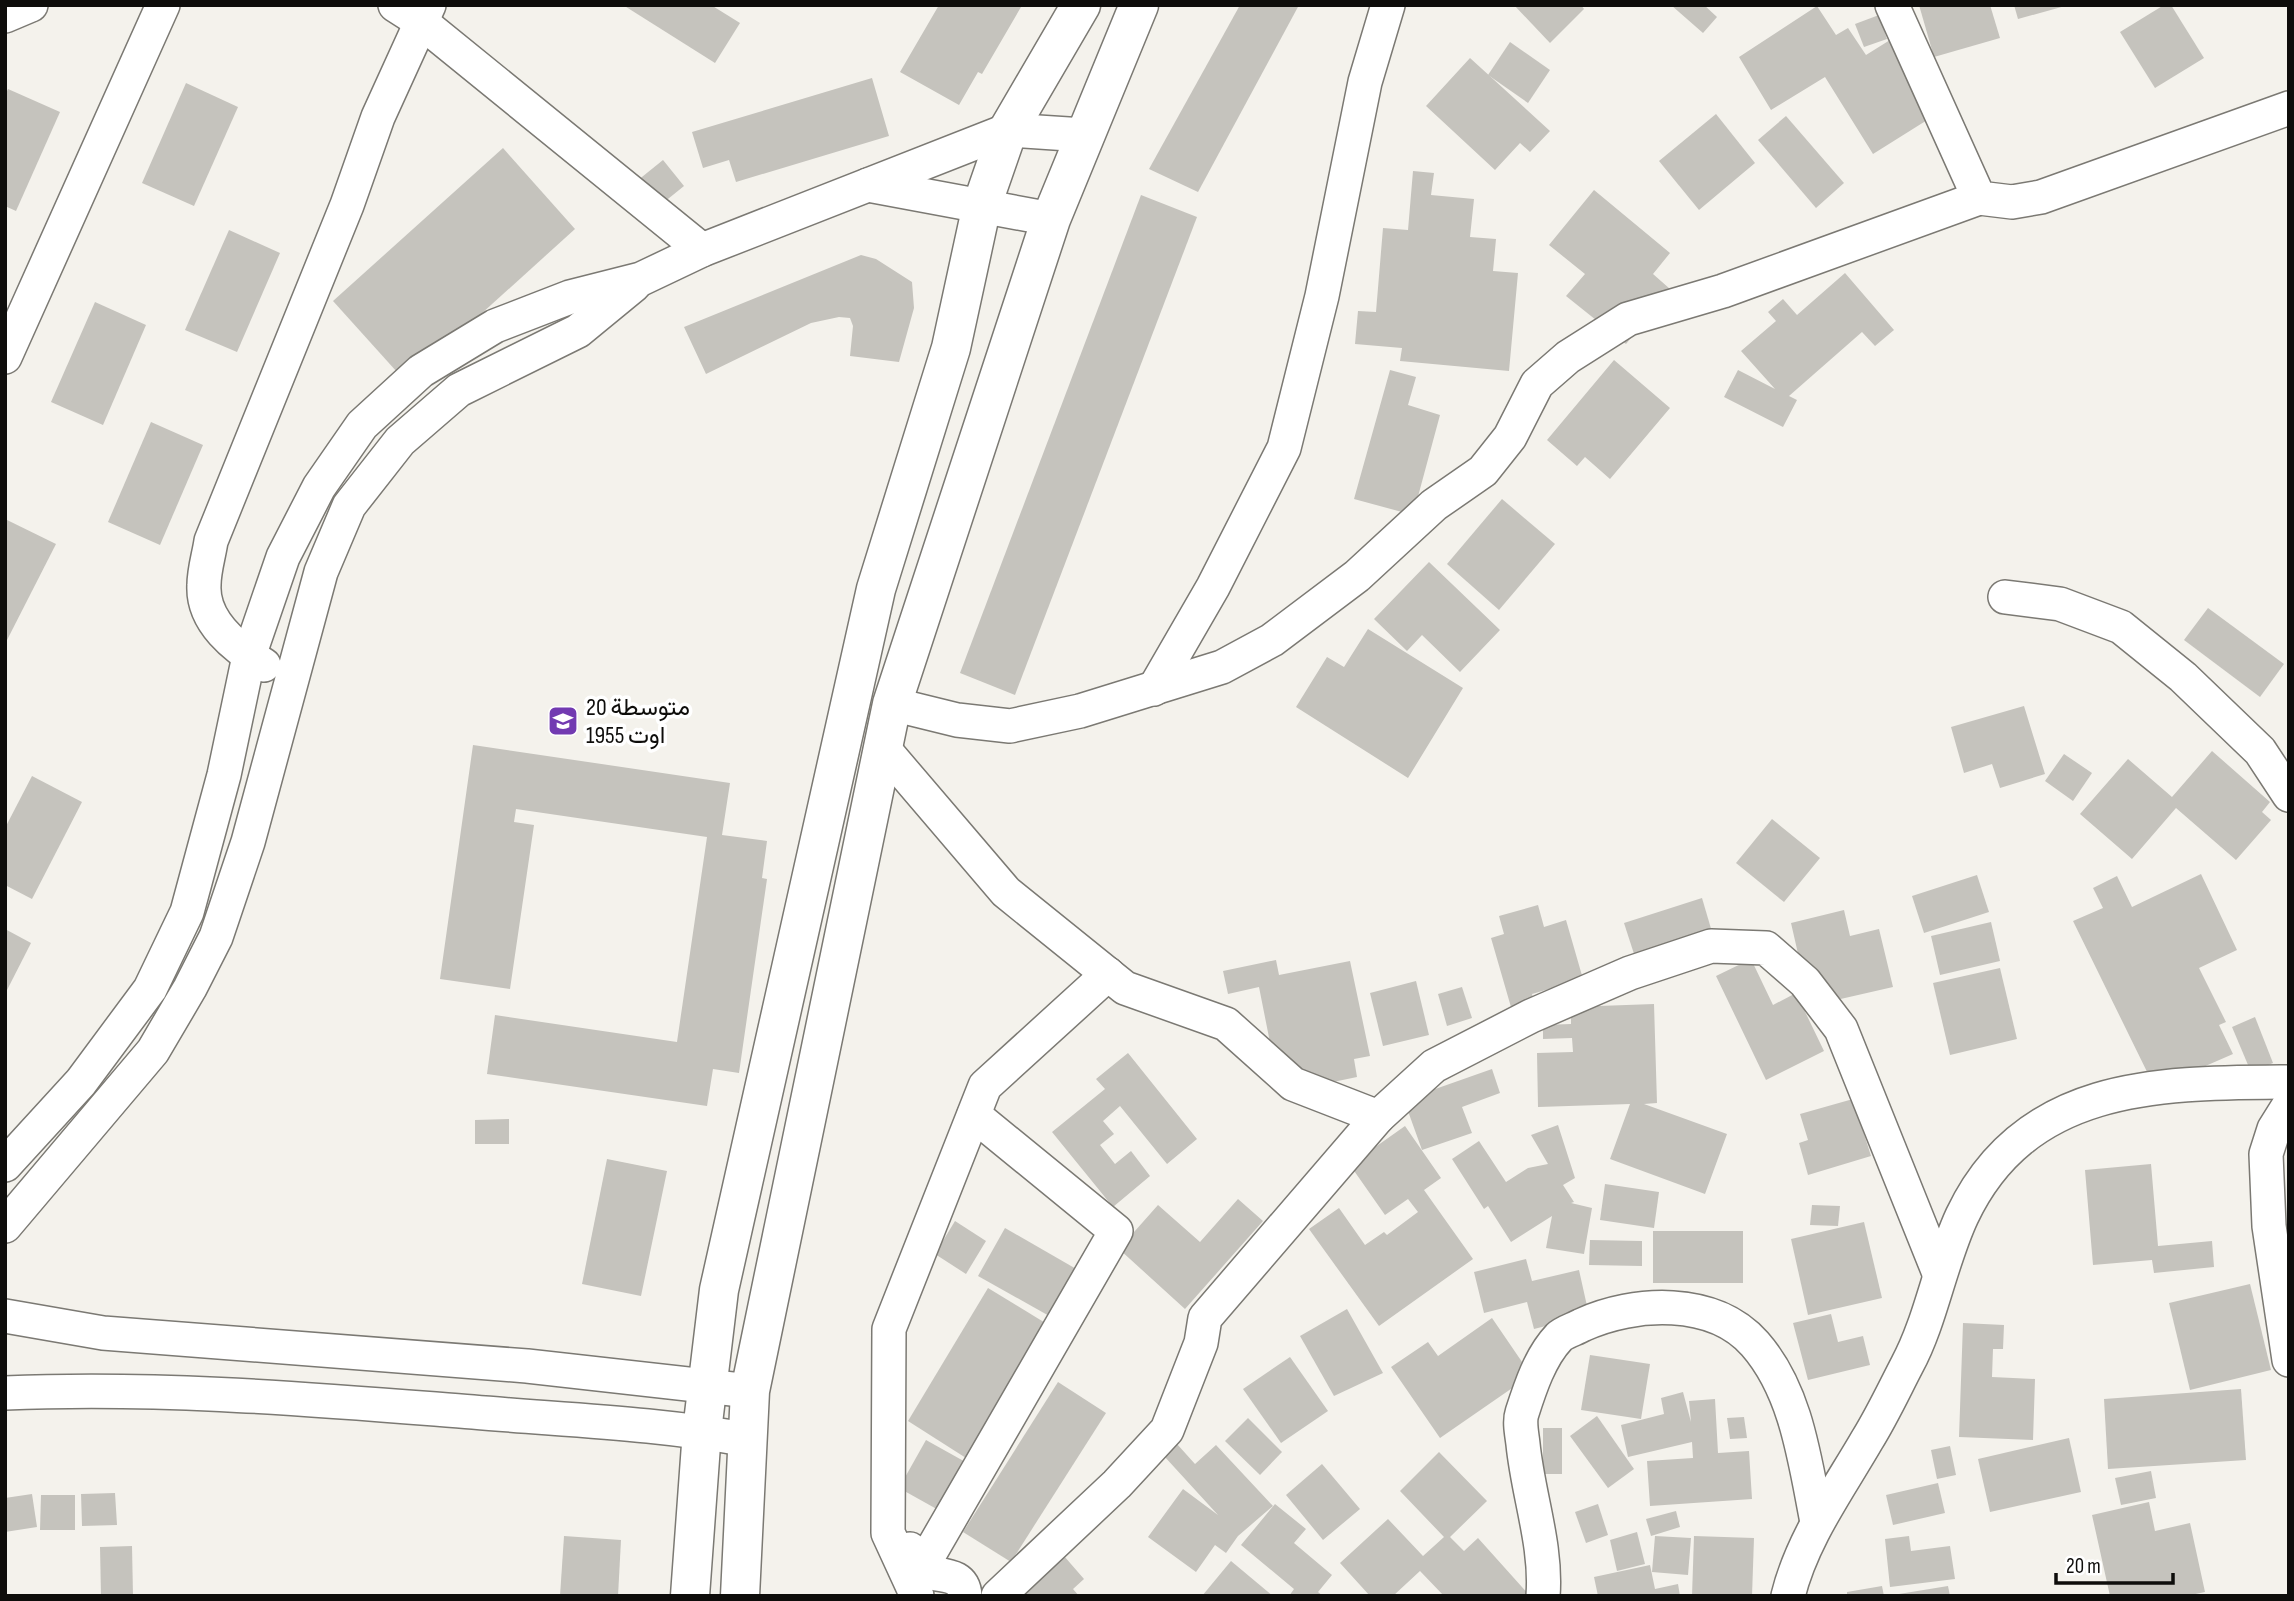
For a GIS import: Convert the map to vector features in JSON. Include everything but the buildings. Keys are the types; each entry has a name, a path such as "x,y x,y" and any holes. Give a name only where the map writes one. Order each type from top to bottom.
{"main road":[{"path":"690,1596 702,1431 719,1290 876,589 951,348 982,205 1007,130 1081,5"},
{"path":"740,1596 750,1391 892,704 1051,219 1139,5"}],"street":[{"path":"5,16 31,5"},
{"path":"5,357 163,5"},
{"path":"1154,689 1213,587 1283,448 1322,296 1364,82 1388,5"},
{"path":"1892,5 1979,198"},
{"path":"290,681 249,656 228,638 210,616 203,586 211,541 347,205 414,10 702,250"},
{"path":"892,704 957,720 1010,726 1080,711 1222,667 1272,640 1357,576 1434,505 1483,471 1510,437 1537,384 1568,357 1628,319 1723,291 1979,198 2011,202 2041,197 2289,108"},
{"path":"5,1165 81,1082 150,989 181,923 224,775 249,656 283,557 319,487 362,425 421,372 495,326 570,297 641,279 702,250 1007,130 1084,135"},
{"path":"865,185 1051,219"},
{"path":"5,1226 153,1051 216,937 248,842 321,572 349,506 400,441 459,390 578,331 641,279"},
{"path":"2005,597 2060,604 2121,628 2183,677 2260,751 2289,795"},
{"path":"883,748 1006,892 1125,988 1226,1024 1293,1084 1378,1117"},
{"path":"998,1596 1117,1484 1167,1430 1200,1343 1205,1318 1378,1117 1434,1066 1543,1010 1630,973 1712,946 1766,948 1805,982 1841,1029 1938,1273"},
{"path":"924,1580 888,1533 890,1329 985,1086 1108,974"},
{"path":"1788,1596 1817,1522 1869,1438 1913,1355 1938,1273 1963,1214 1997,1162 2030,1132 2078,1106 2120,1092 2179,1083 2289,1082"},
{"path":"2289,1105 2274,1129 2266,1154 2269,1226 2289,1360"},
{"path":"924,1580 1116,1231 974,1115"},
{"path":"1543,1596 1546,1567 1526,1480 1521,1417 1539,1366 1560,1336 1600,1317 1641,1308 1684,1307 1723,1321 1754,1343 1777,1379 1795,1419 1817,1522"},
{"path":"5,1315 103,1334 527,1366 709,1384 750,1391"},
{"path":"5,1393 101,1389 426,1409 702,1431 748,1440"},
{"path":"924,1580 954,1576 965,1588 965,1596"}],"place":[{"name":"متوسطة 20 اوت 1955","path":"563,721"}]}
